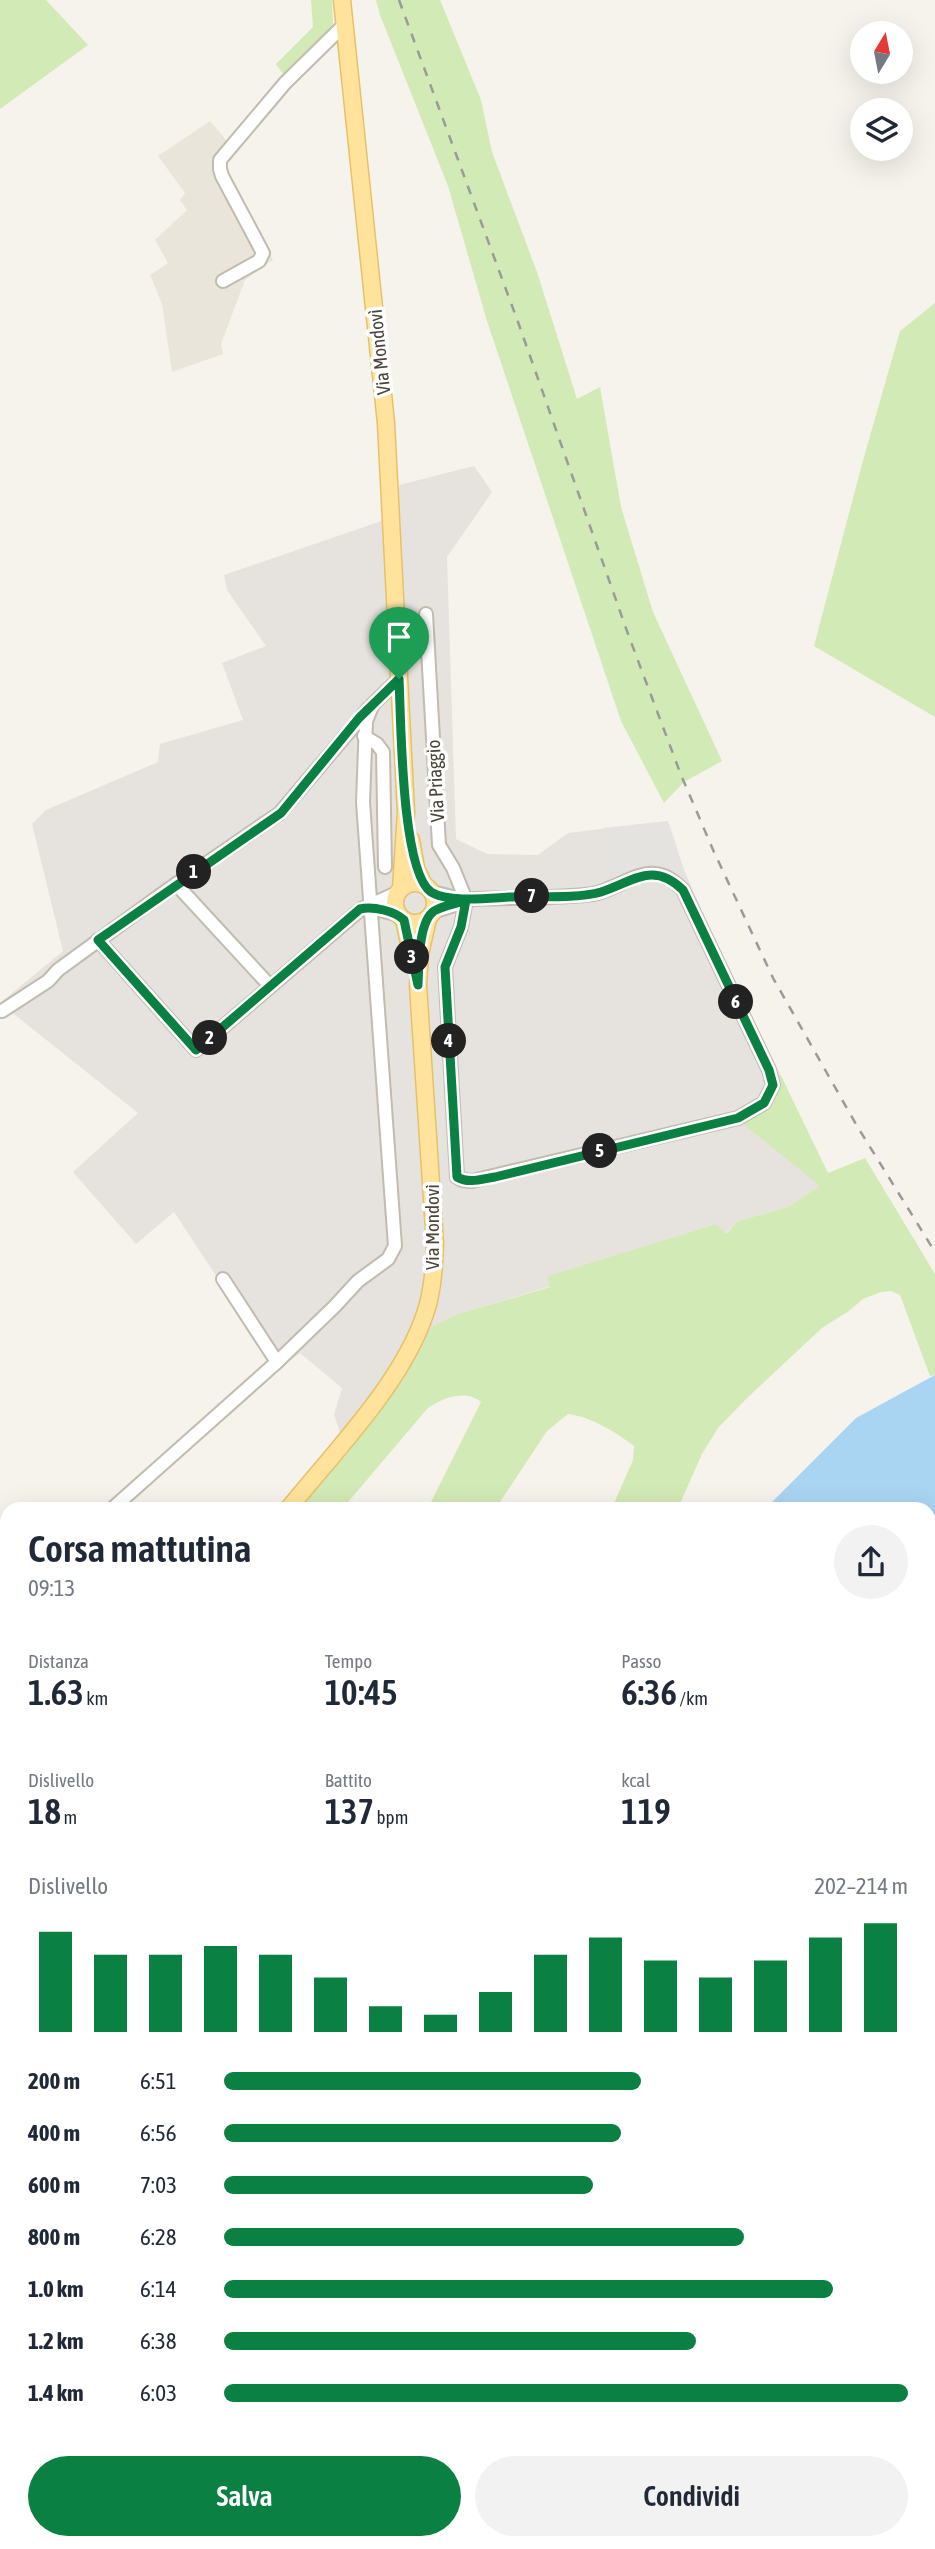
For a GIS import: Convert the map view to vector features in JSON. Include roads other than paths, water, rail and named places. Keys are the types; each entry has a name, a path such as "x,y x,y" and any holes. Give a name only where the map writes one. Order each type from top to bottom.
{"main road":[{"name":"Via Mondovì","path":"342,0 381,359 406,812 416,868 428,889"},
{"name":"Via Mondovì","path":"400,890 406,812"},
{"path":"412,883 428,889 435,902 430,915 416,923 402,917 395,903 400,890 412,883"},
{"name":"Via Mondovì","path":"294,1502 384,1391 404,1361 426,1311 433,1279 435,1244 418,985 423,930 430,915"},
{"name":"Via Mondovì","path":"402,917 418,985"}],"street":[{"path":"223,281 259,261 263,253 222,176 220,160 285,83 343,26"},
{"name":"Via Priaggio","path":"426,614 439,845 453,868 466,900"},
{"path":"2,1011 48,981 58,970 176,884 281,813 373,704 399,679"},
{"name":"Via Mondovì","path":"120,1502 277,1362 358,1281 393,1253 396,1246 363,802 364,736 366,721 373,704"},
{"path":"364,736 377,744 383,752 386,867"},
{"path":"428,889 466,900 595,894 642,875 655,873 672,879 683,890 769,1070 773,1085 764,1103 725,1122 472,1181 457,1177 445,967 461,927 466,900"},
{"path":"176,884 270,986"},
{"path":"98,940 196,1050 360,909 400,890"},
{"path":"430,915 466,900"},
{"path":"369,907 402,917"},
{"path":"223,1279 277,1362"}],"water":[{"path":"935,1375 935,1502 772,1502 856,1418"}],"railway":[{"path":"399,0 681,775 773,978 857,1126 935,1252"}]}
